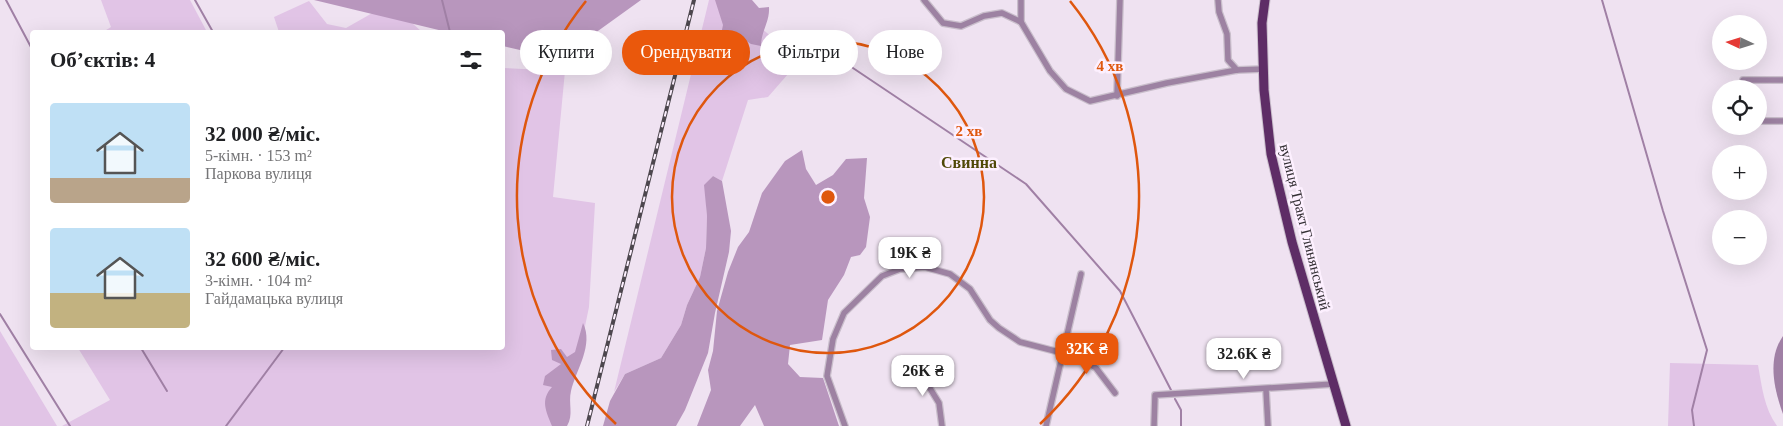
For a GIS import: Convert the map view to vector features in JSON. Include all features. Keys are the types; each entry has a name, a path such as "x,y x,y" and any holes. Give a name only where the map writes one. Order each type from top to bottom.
{"main road":[{"name":"вулиця Тракт Глинянський","path":"1265,0 1262,23 1271,154 1292,242 1346,426"}],"street":[{"path":"924,0 943,23 961,26 984,16 1002,13 1021,22"},
{"path":"1022,0 1021,22 1050,71 1066,89 1090,101 1167,83 1237,70 1264,70"},
{"path":"1116,96 1120,0"},
{"path":"1218,0 1219,12 1227,34 1228,60 1237,70"},
{"path":"1767,80 1783,80"},
{"path":"1767,121 1783,121"},
{"path":"845,426 828,376 833,339 844,313 882,276 900,269 925,267 950,274 970,289 990,320 999,328 1020,342 1078,357 1096,368 1115,393"},
{"path":"1046,426 1081,274"},
{"path":"915,364 939,403 942,426"},
{"path":"1154,426 1155,395 1168,396 1188,391 1266,390 1334,384"},
{"path":"1266,390 1268,426"}],"shaded area":[{"path":"101,0 190,0 206,30 106,30 111,27"},
{"path":"314,0 641,0 599,30 520,30 520,50 505,46 505,30 439,30"},
{"path":"709,0 728,0 763,30 760,30 760,75 787,75 768,97 748,100 722,181 713,176 705,185 707,216 706,248 700,277 687,305 681,325 661,358 625,374 614,392 691,75 750,75 750,30 702,30"},
{"path":"715,0 752,0 759,8 769,7 764,30 760,30 760,46 750,43 750,30 722,30 723,25"},
{"path":"309,1 327,24 346,28 390,3 420,30 278,30 274,17"},
{"path":"505,68 520,69 520,75 565,75 553,197 595,203 589,307 577,365 560,426 62,426 110,400 79,350 505,350"},
{"path":"802,150 806,169 816,185 833,175 846,159 867,158 864,198 870,217 866,247 860,255 851,257 844,275 828,300 822,340 790,345 788,364 800,377 823,378 839,426 764,426 755,405 740,426 697,426 711,390 708,370 713,351 717,311 728,272 738,247 749,232 762,193 785,161"},
{"path":"713,176 722,181 731,231 729,252 708,353 685,410 676,426 603,426 610,401 625,374 661,358 681,325 687,305 700,277 706,248 707,216 704,185"},
{"path":"583,323 586,331 585,349 571,391 569,422 567,426 552,426 545,401 552,387 543,385 545,376 561,364 552,360 551,350 561,349 567,357 575,352"},
{"path":"0,331 57,426 0,426"},
{"path":"1783,336 1783,414 1775,384 1774,364 1775,354"},
{"path":"1670,363 1758,365 1766,405 1777,426 1668,426"}],"waterway":[{"path":"6,0 30,45"},
{"path":"195,0 212,30"},
{"path":"442,0 450,30"},
{"path":"1602,0 1663,211 1707,350 1692,410 1694,426"},
{"path":"858,71 1026,184 1120,291 1171,390"},
{"path":"0,314 70,426"},
{"path":"142,350 167,391"},
{"path":"226,426 283,350"},
{"path":"1175,399 1181,410 1181,426"}],"railway":[{"path":"587,426 694,0"}],"district":[{"name":"Свинна","path":"969,162"}]}
